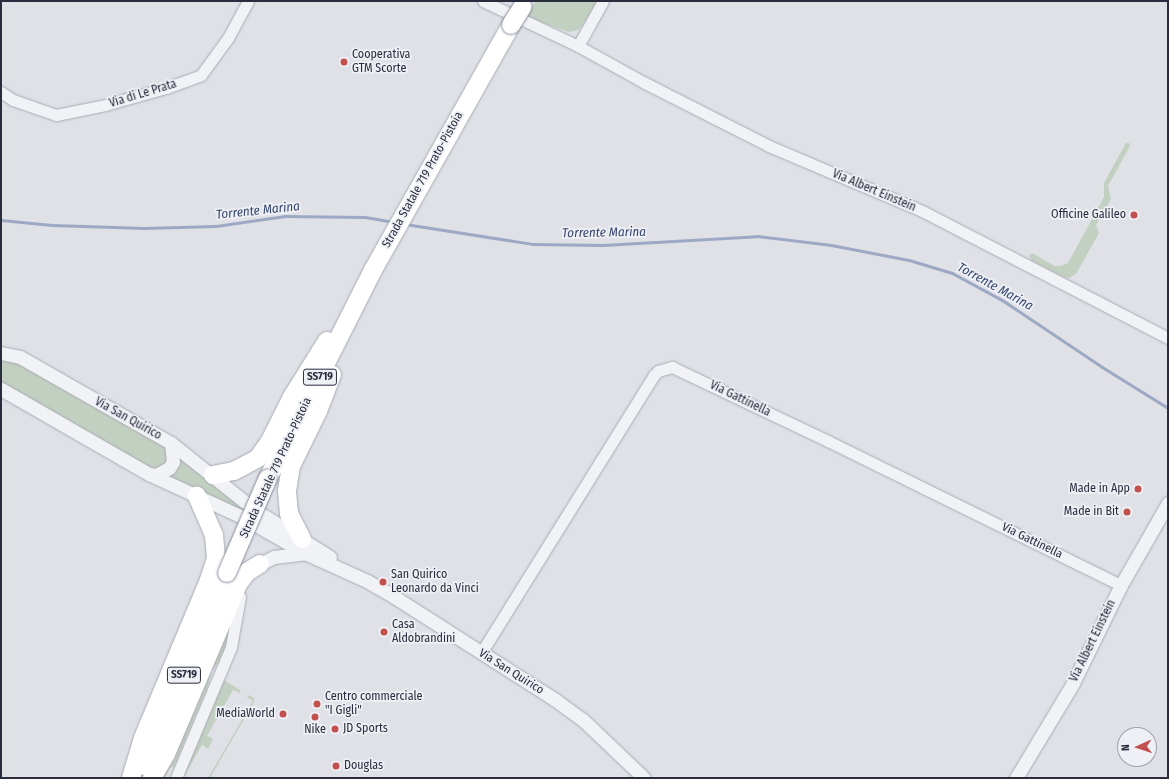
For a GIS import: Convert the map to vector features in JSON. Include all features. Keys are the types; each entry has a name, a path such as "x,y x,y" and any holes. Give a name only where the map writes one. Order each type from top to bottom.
{"highway":[{"name":"Strada Statale 719 Prato-Pistoia","path":"140,778 268,478 372,273 422,181 525,3"},
{"path":"213,475 234,471 258,458 269,443 292,397 313,362 372,273"},
{"path":"303,546 289,514 287,491 291,466 318,411 372,273"},
{"path":"131,778 143,738 206,587 216,558 214,535 197,496"},
{"path":"152,778 166,754 238,584 247,572 260,564"}],"street":[{"name":"Via di Le Prata","path":"1,92 14,100 56,115 106,106 201,75 228,38 248,1"},
{"name":"Via Albert Einstein","path":"484,1 578,46 645,83 769,146 922,211 1168,338"},
{"path":"578,46 603,1"},
{"name":"Via San Quirico","path":"2,354 20,357 172,443 245,502"},
{"name":"Via Gattinella","path":"481,653 654,375 658,371 672,367 801,428 1121,585"},
{"path":"1,389 149,474 240,516"},
{"path":"149,474 164,473 169,468 173,455 172,443"},
{"name":"Via Albert Einstein","path":"1016,778 1073,683 1121,585 1168,503"},
{"name":"Via San Quirico","path":"260,521 396,598 583,720 644,778"},
{"path":"176,778 231,647 238,602 244,587 260,564 303,546"}],"green space":[{"path":"536,1 597,1 582,26 578,30 569,32 529,18 527,15"},
{"path":"1126,143 1129,143 1130,146 1108,186 1111,199 1096,225 1099,233 1076,274 1069,278 1064,277 1032,261 1029,256 1032,253 1055,266 1061,266 1068,263 1104,197 1104,183"},
{"path":"9,358 167,446 169,460 155,471 1,385 1,361"},
{"path":"177,452 265,521 162,477"},
{"path":"229,626 226,645 219,662 212,670 208,686 174,767 170,768 165,778 156,778"},
{"path":"224,680 240,690 240,693 233,690 207,736 213,739 208,749 202,745 183,778 181,778 220,682"},
{"path":"248,695 254,698 254,702 210,778 208,778 253,701 247,697"}],"waterway":[{"name":"Torrente Marina","path":"1,220 52,225 144,228 216,226 285,216 365,217 394,222"},
{"name":"Torrente Marina","path":"405,224 533,244 603,245 757,236 831,245 909,260 952,273 1002,300 1102,367 1168,408"}],"place":[{"name":"Cooperativa GTM Scorte","path":"344,62"},
{"name":"Officine Galileo","path":"1134,215"},
{"name":"Made in App","path":"1138,489"},
{"name":"Made in Bit","path":"1127,512"},
{"name":"San Quirico Leonardo da Vinci","path":"383,582"},
{"name":"Casa Aldobrandini","path":"384,632"},
{"name":"Centro commerciale \"I Gigli\"","path":"317,704"},
{"name":"MediaWorld","path":"283,714"},
{"name":"Nike","path":"315,717"},
{"name":"JD Sports","path":"335,729"},
{"name":"Douglas","path":"336,766"}]}
